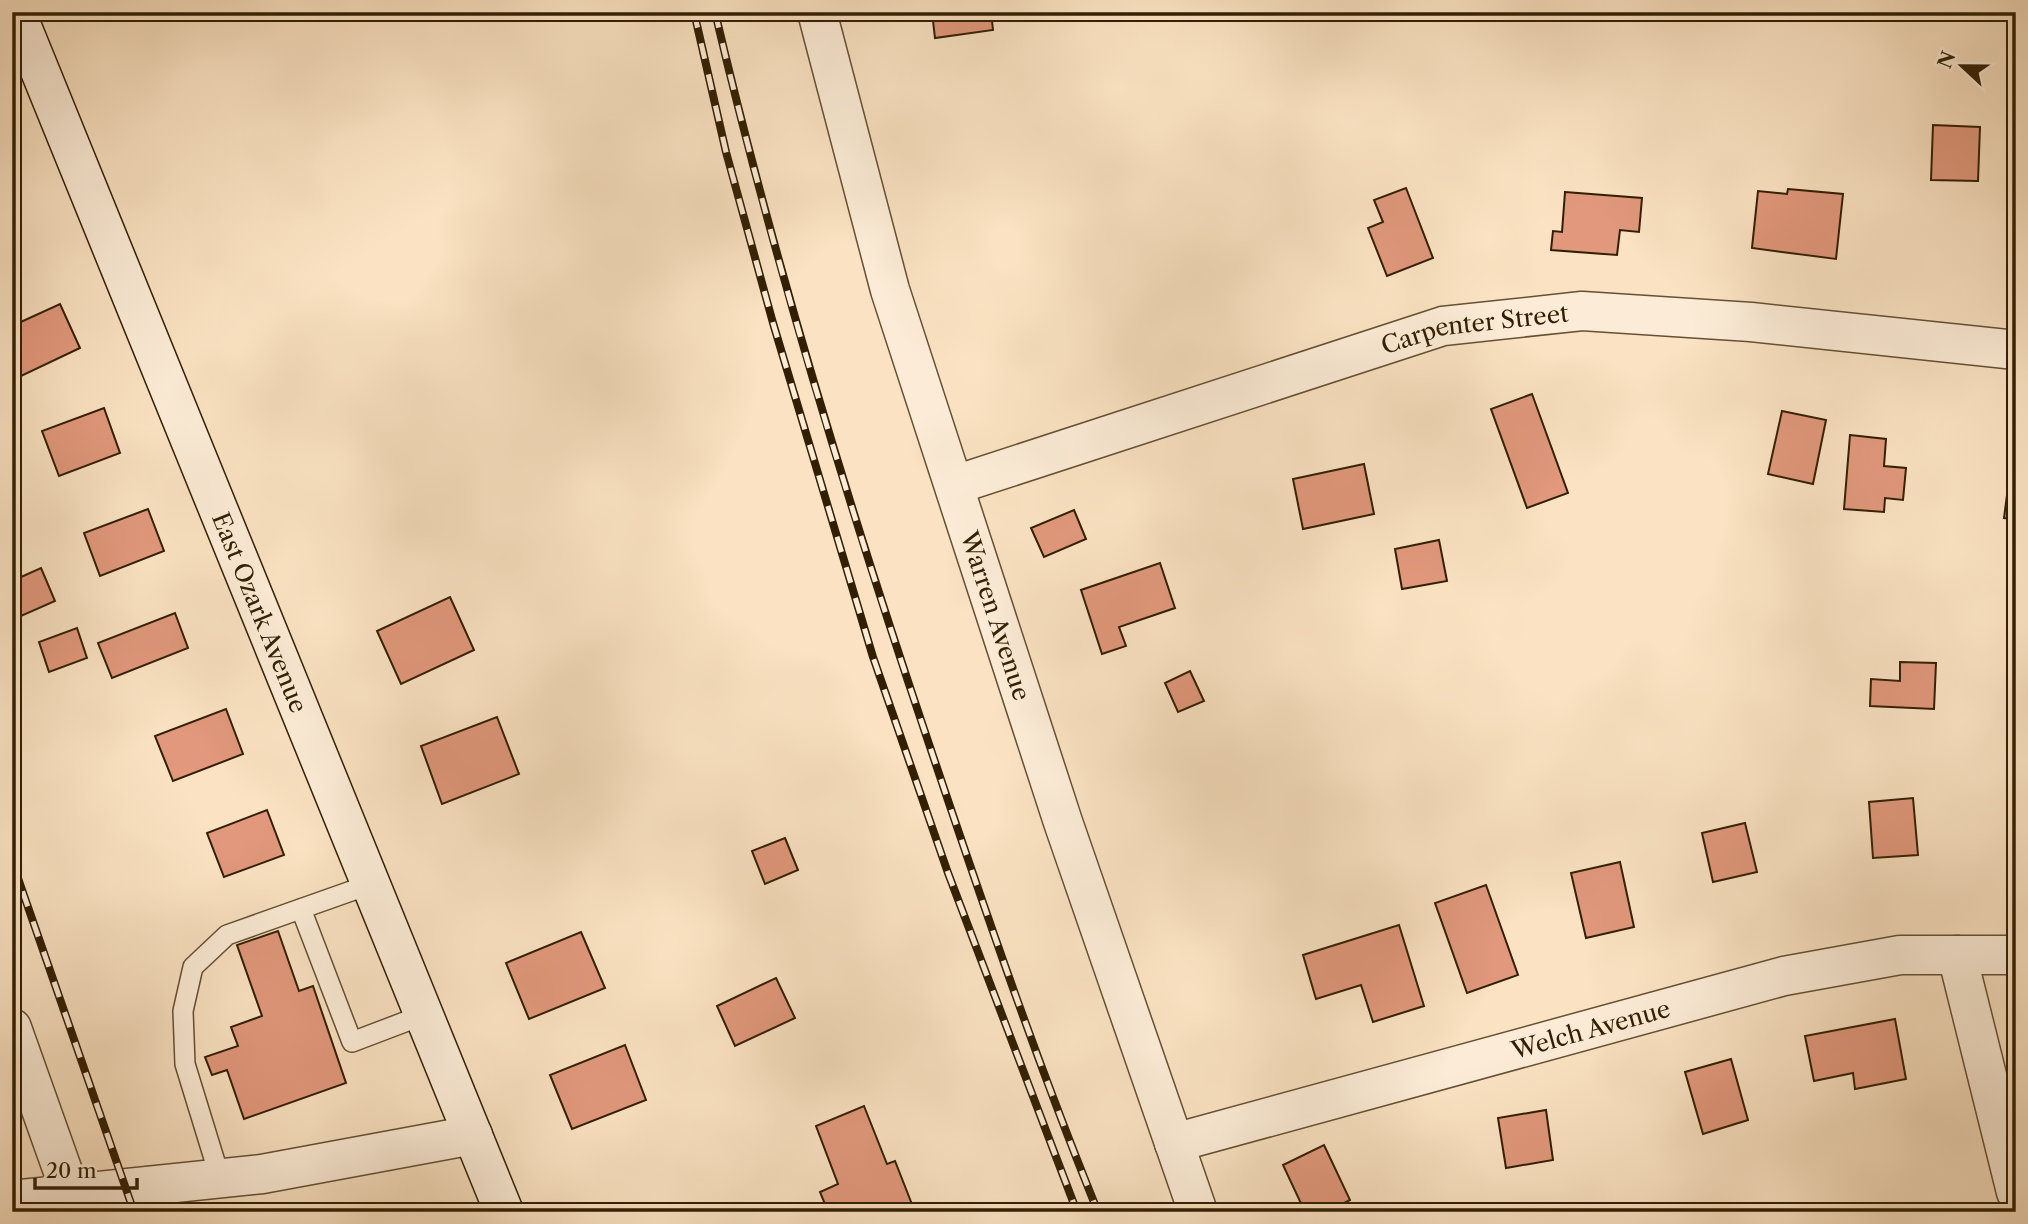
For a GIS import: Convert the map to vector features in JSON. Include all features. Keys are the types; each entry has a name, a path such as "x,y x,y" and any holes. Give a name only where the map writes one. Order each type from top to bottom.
{"street":[{"name":"East Ozark Avenue","path":"16,12 504,1212"},
{"name":"Warren Avenue","path":"817,12 890,290 1063,822 1198,1212"},
{"name":"Carpenter Street","path":"955,485 1443,326 1582,311 1751,322 2016,350"},
{"name":"Welch Avenue","path":"1174,1143 1784,976 1900,954 2016,956"},
{"path":"1956,955 2016,1192"},
{"path":"12,1028 71,1195"},
{"path":"12,1200 220,1178 473,1135"}],"lane":[{"path":"220,1178 185,1064 183,1011 193,967 227,935 371,884"},
{"path":"301,909 352,1042 423,1015"}],"building":[{"path":"932,12 991,12 993,30 935,38"},
{"path":"1933,125 1980,127 1978,181 1931,180"},
{"path":"1406,188 1433,258 1387,276 1368,228 1383,222 1374,200"},
{"path":"1788,189 1843,194 1836,259 1752,248 1758,191 1787,194"},
{"path":"1565,192 1642,198 1639,232 1620,230 1617,255 1551,250 1553,231 1562,232"},
{"path":"60,304 80,348 19,377 12,363 12,326"},
{"path":"1532,394 1568,493 1527,508 1491,409"},
{"path":"104,408 120,453 59,476 42,431"},
{"path":"1782,411 1826,420 1813,484 1768,474"},
{"path":"1850,435 1886,439 1884,466 1906,468 1903,500 1885,498 1884,512 1844,509"},
{"path":"2012,457 2016,457 2016,519 2004,518"},
{"path":"1364,464 1374,514 1303,529 1293,479"},
{"path":"148,509 164,551 100,576 84,533"},
{"path":"1074,510 1086,539 1044,557 1031,528"},
{"path":"1439,540 1447,581 1402,589 1395,549"},
{"path":"1160,563 1175,608 1119,627 1126,646 1102,654 1081,590"},
{"path":"41,568 55,601 21,616 12,598 12,581"},
{"path":"450,597 474,650 401,684 377,631"},
{"path":"175,613 188,648 112,678 98,643"},
{"path":"77,628 87,658 49,672 39,642"},
{"path":"1900,662 1936,663 1934,709 1870,706 1871,679 1900,681"},
{"path":"2014,664 2016,665 2016,689 2008,688"},
{"path":"1190,671 1204,701 1178,712 1165,683"},
{"path":"226,709 243,754 173,781 155,736"},
{"path":"497,717 519,774 442,804 421,746"},
{"path":"1913,798 1918,855 1873,858 1869,802"},
{"path":"267,810 284,855 224,877 207,833"},
{"path":"1745,823 1757,872 1713,882 1702,833"},
{"path":"785,838 798,870 765,884 752,851"},
{"path":"1620,862 1634,927 1586,938 1571,873"},
{"path":"1486,885 1518,975 1467,993 1435,903"},
{"path":"1399,925 1424,1006 1373,1022 1361,985 1316,999 1303,955"},
{"path":"278,931 299,991 313,986 346,1083 244,1119 227,1070 212,1075 205,1057 238,1046 231,1027 262,1016 237,945"},
{"path":"581,932 605,988 529,1019 506,963"},
{"path":"776,978 795,1018 735,1046 717,1006"},
{"path":"1895,1019 1906,1079 1855,1089 1853,1073 1814,1081 1805,1036"},
{"path":"625,1045 646,1100 572,1129 550,1075"},
{"path":"1731,1059 1748,1120 1703,1134 1685,1072"},
{"path":"864,1106 887,1164 895,1161 915,1212 820,1212 827,1209 820,1192 838,1184 816,1126"},
{"path":"1546,1110 1553,1160 1506,1168 1498,1118"},
{"path":"1324,1145 1350,1200 1327,1212 1305,1212 1283,1165"}],"railway":[{"path":"694,12 726,152 773,323 873,657 948,873 1077,1212"},
{"path":"715,12 761,196 869,561 988,919 1030,1037 1098,1212"},
{"path":"12,861 134,1212"}]}
